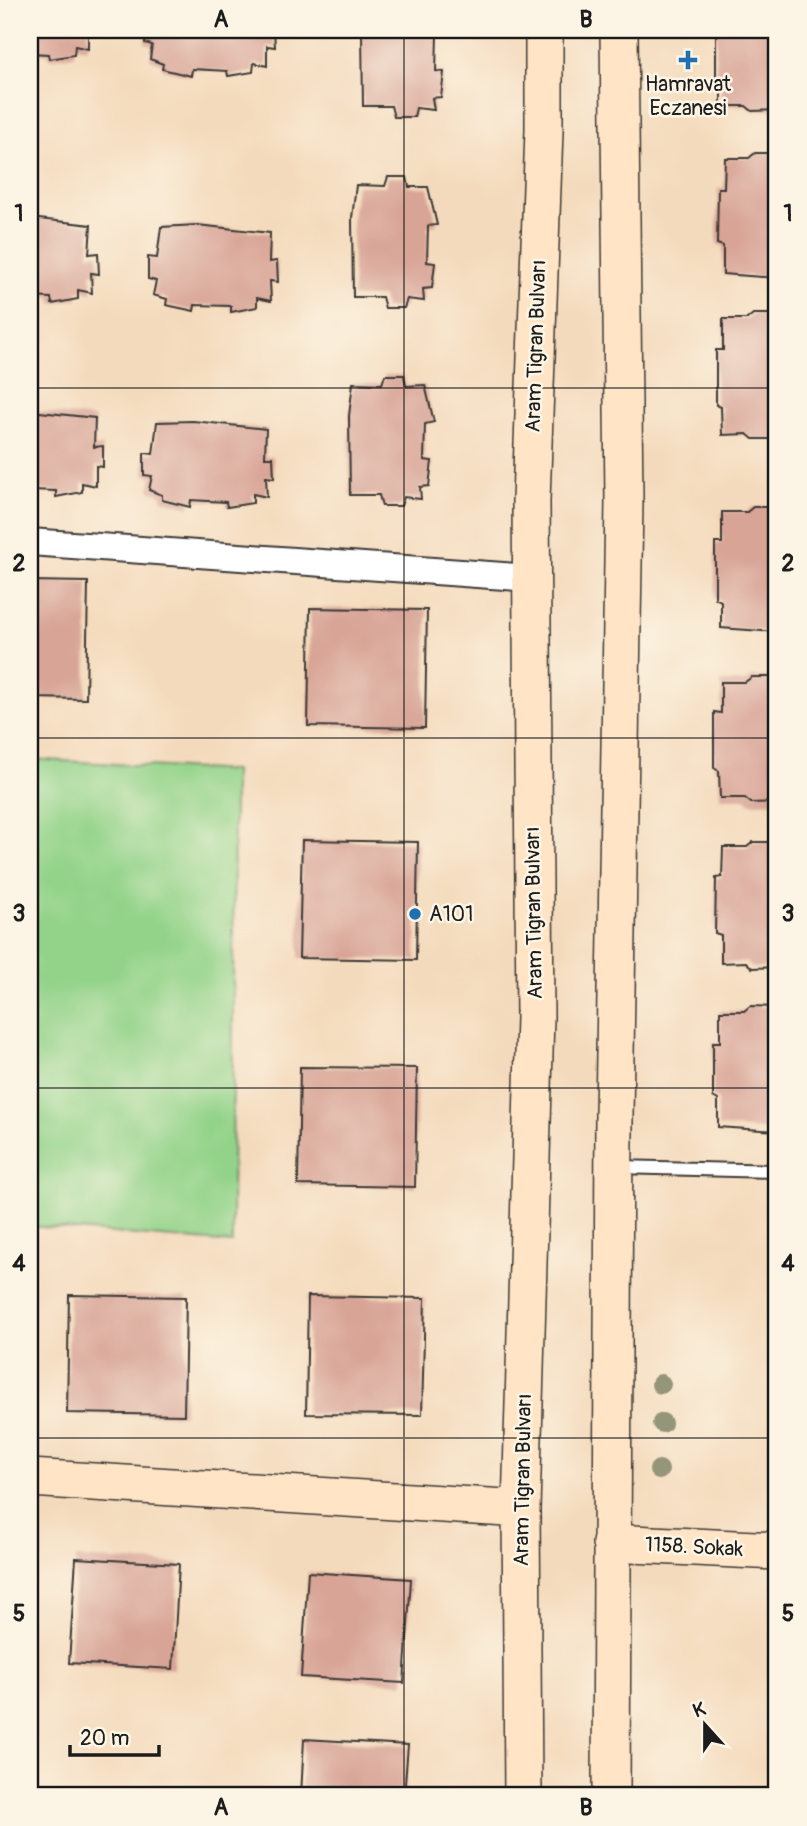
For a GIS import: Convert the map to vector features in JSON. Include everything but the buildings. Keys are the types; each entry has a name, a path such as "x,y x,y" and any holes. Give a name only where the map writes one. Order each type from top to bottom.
{"main road":[{"name":"Aram Tigran Bulvarı","path":"523,1796 521,1509 535,1017 531,578 544,30"},
{"path":"611,1796 614,1167 624,501 619,30"},
{"path":"30,1478 521,1509"},
{"name":"1158. Sokak","path":"611,1543 777,1551"}],"street":[{"path":"30,542 531,578"}],"lane":[{"path":"614,1167 777,1171"}],"green space":[{"path":"30,759 234,771 232,1243 30,1226"}],"place":[{"name":"Hamravat Eczanesi","path":"688,60"},
{"name":"A101","path":"415,914"}]}
